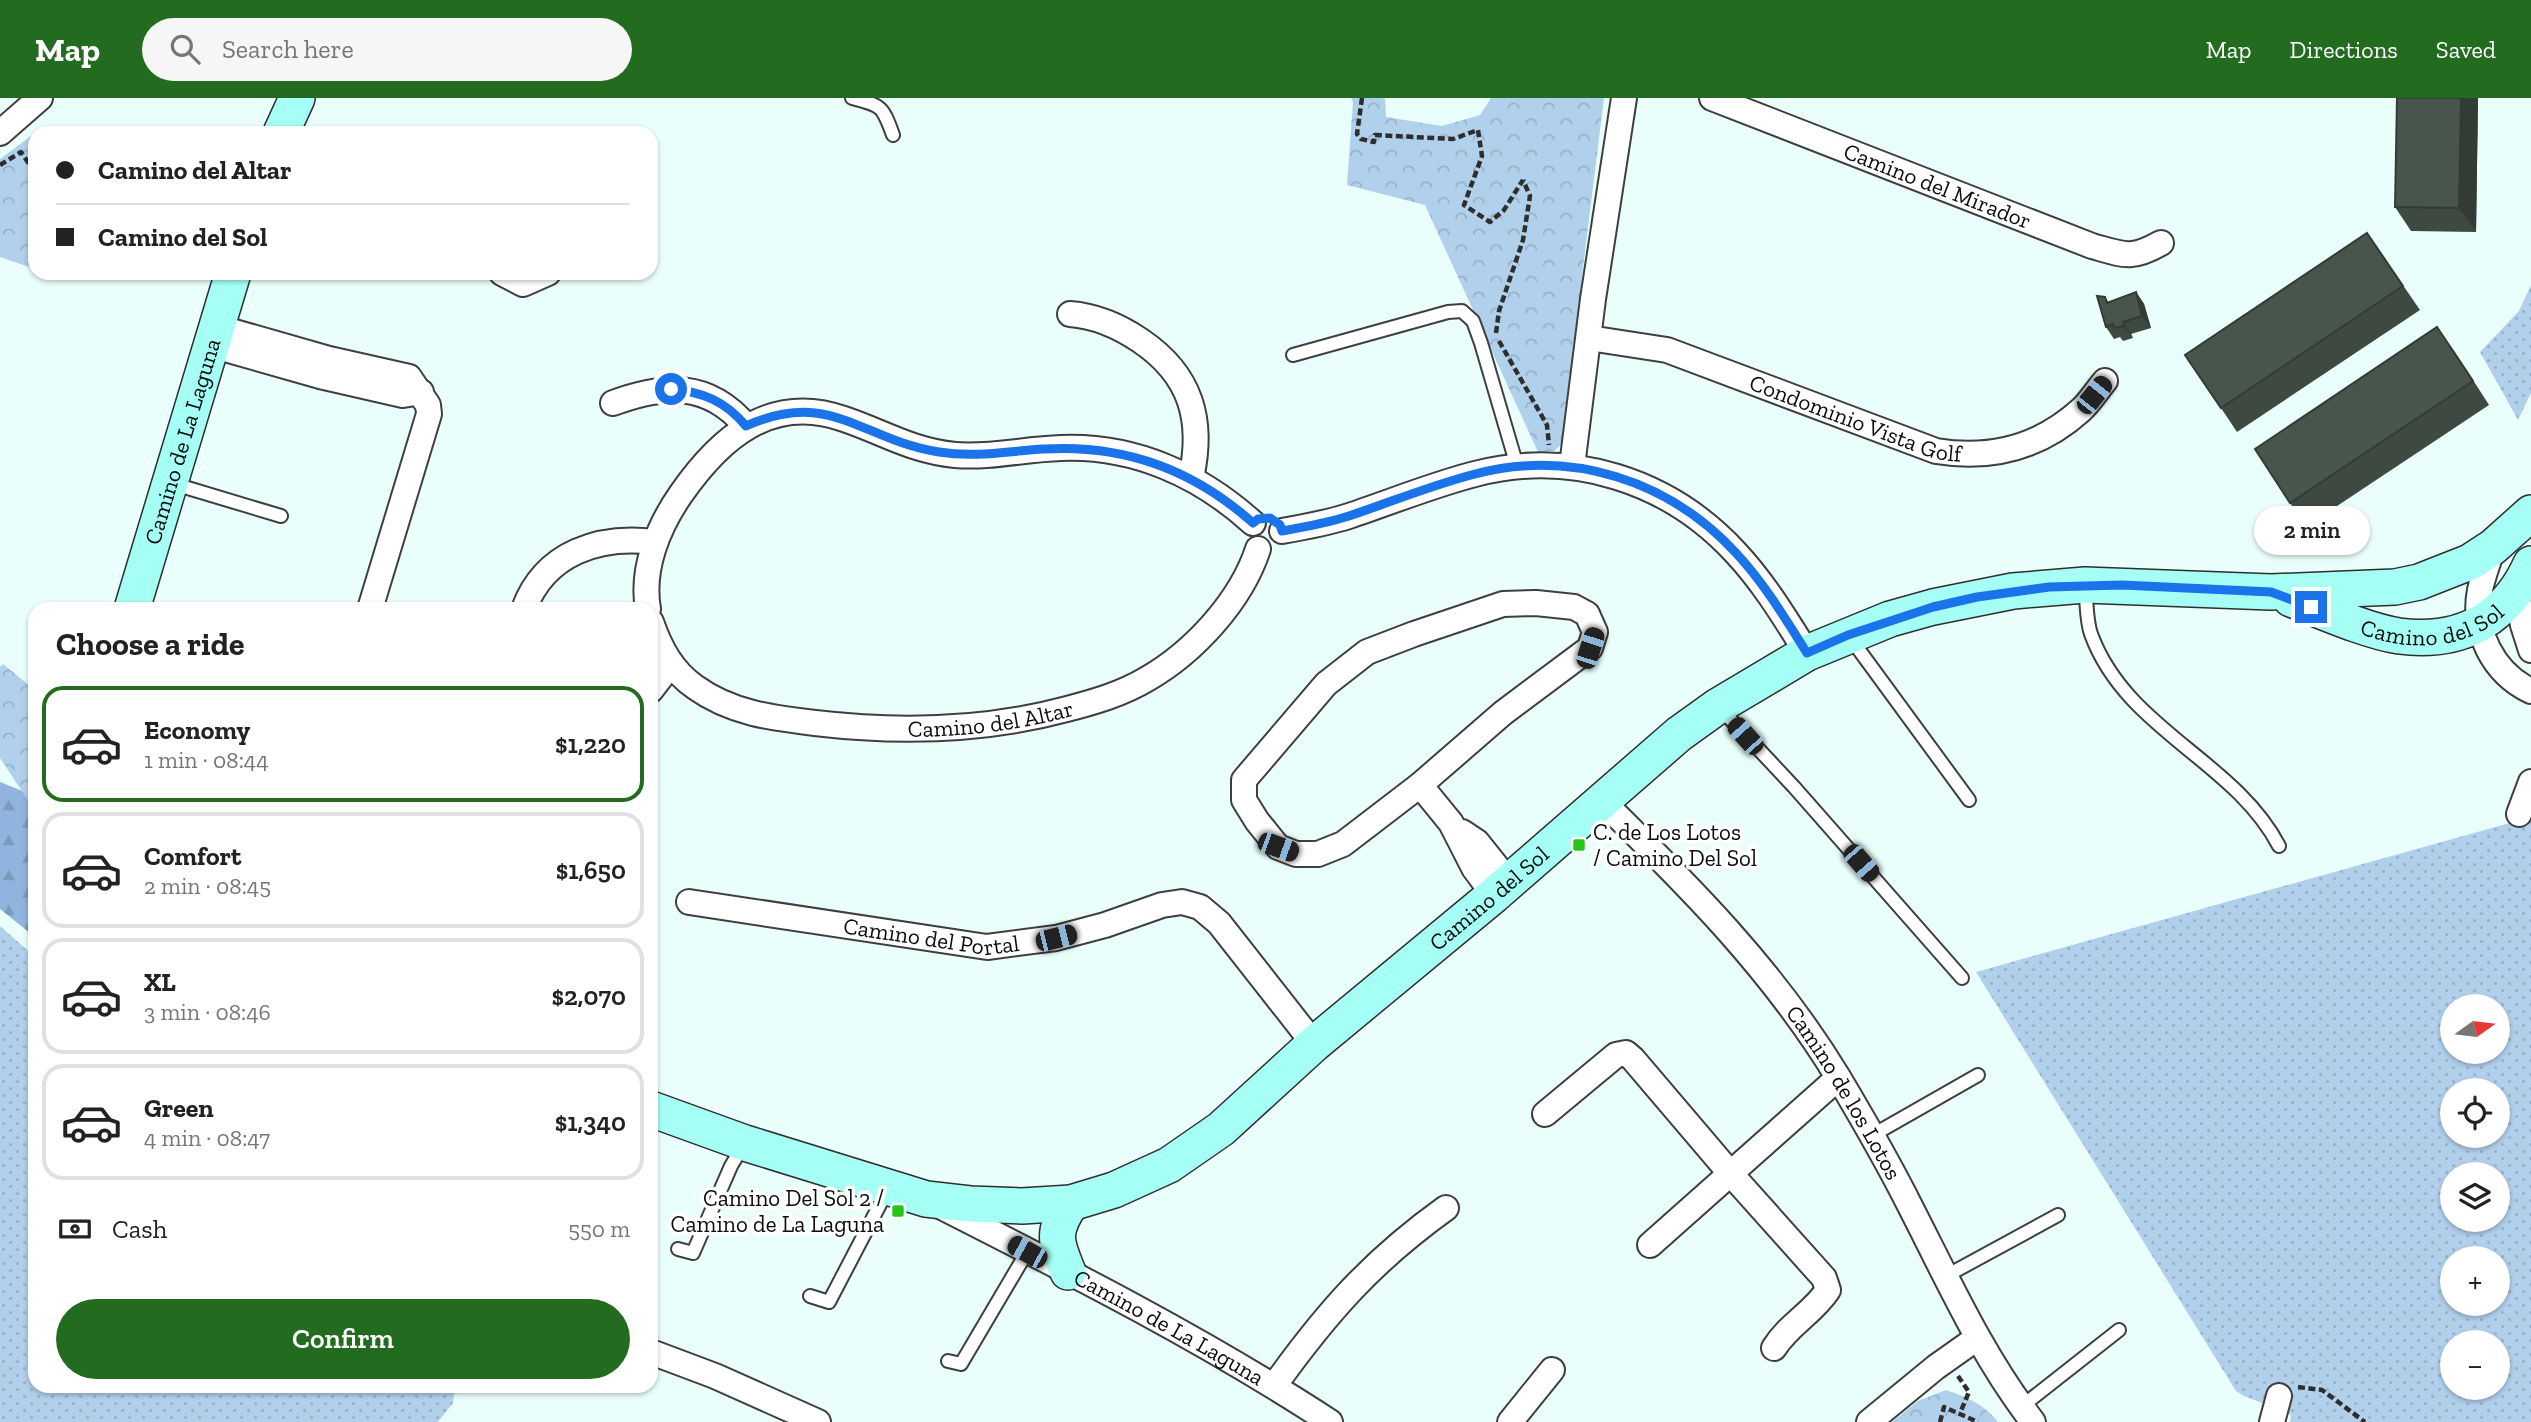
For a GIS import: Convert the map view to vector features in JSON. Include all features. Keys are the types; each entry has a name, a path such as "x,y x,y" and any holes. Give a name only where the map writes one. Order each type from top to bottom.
{"street":[{"path":"0,133 40,98"},
{"path":"284,126 297,98"},
{"path":"1565,465 1589,338 1624,98"},
{"name":"Camino del Mirador","path":"1712,98 2092,246 2124,255 2142,254 2161,243"},
{"name":"Camino de La Laguna","path":"134,602 231,280"},
{"path":"515,280 523,284 532,280"},
{"path":"1070,314 1095,318 1127,332 1146,344 1174,370 1183,383 1194,411 1197,441 1191,478"},
{"path":"214,336 354,374 409,377 421,392 428,405 429,414 372,602"},
{"name":"Condominio Vista Golf","path":"1589,338 1667,350 1936,451 1964,456 1990,454 2019,447 2053,431 2082,409 2105,381"},
{"path":"613,403 653,391 690,391 722,403 746,426"},
{"path":"648,602 648,571 656,542 671,510 690,481 705,461 746,426 780,414 814,412 844,419 896,441 937,452 972,456 1087,448 1139,457 1191,478 1224,499 1253,523"},
{"path":"1282,531 1348,516 1475,474 1517,466 1565,465 1632,482 1658,494 1701,521 1734,551 1756,576 1807,653"},
{"name":"Camino del Sol","path":"926,1199 1022,1206 1071,1203 1142,1179 1195,1149 1221,1129 1314,1044 1502,889 1679,734 1718,706 1807,653 1848,635 1933,607 2025,589 2085,585 2271,592 2395,587 2445,573 2493,547 2531,513"},
{"path":"1270,518 1280,525 1282,531 1278,545 1269,550 1258,549 1251,540 1253,523 1258,519 1270,518"},
{"path":"527,602 534,587 554,564 575,551 602,542 620,540 656,542"},
{"path":"2493,547 2480,590 2479,624 2492,656 2503,671 2516,684 2531,691"},
{"name":"Camino del Altar","path":"658,639 671,664 682,677 709,696 742,711 826,724 908,730 978,726 1079,706 1127,689 1165,667 1193,644 1228,603 1249,571 1258,549"},
{"path":"2524,579 2523,625 2531,650"},
{"name":"Camino del Sol","path":"2271,592 2378,631 2398,636 2439,636 2479,624 2494,616 2524,579"},
{"path":"1536,603 1574,607 1587,614 1595,632 1590,648 1503,713 1420,785 1343,844 1318,854 1296,854 1278,847 1244,800 1244,780 1268,751 1326,684 1367,652 1503,604 1536,603"},
{"path":"658,681 671,664"},
{"path":"2519,814 2531,782"},
{"path":"1420,785 1451,823 1474,868 1502,889"},
{"name":"Camino de los Lotos","path":"1601,800 1732,933 1783,995 1838,1078 1908,1202 1977,1338 2027,1414"},
{"name":"Camino del Portal","path":"689,902 987,947 1056,938 1105,925 1162,905 1182,902 1200,907 1219,923 1314,1044"},
{"path":"1545,1114 1616,1055 1626,1053 1824,1278 1828,1290 1822,1300 1783,1333 1774,1348"},
{"path":"1650,1245 1838,1078"},
{"name":"Camino de La Laguna","path":"658,1112 745,1143 926,1199 1158,1319 1330,1422"},
{"path":"1068,1272 1058,1248 1059,1222 1071,1203"},
{"path":"1273,1386 1319,1324 1358,1281 1392,1249 1446,1208"},
{"path":"1869,1422 1977,1338"},
{"path":"658,1355 715,1376 818,1422"},
{"path":"1510,1422 1552,1370"},
{"path":"2272,1422 2279,1396"}],"lane":[{"path":"852,98 877,105 884,110 892,135"},
{"path":"1293,355 1448,312 1462,311 1473,321 1481,343 1517,466"},
{"path":"170,483 281,516"},
{"path":"2085,585 2090,632 2103,659 2128,697 2177,742 2243,796 2278,846"},
{"path":"1848,635 1969,800"},
{"path":"1718,706 1794,787 1962,978"},
{"path":"1871,1136 1978,1075"},
{"path":"678,1249 693,1253 731,1166 745,1143"},
{"path":"810,1296 829,1302 888,1188"},
{"path":"1946,1276 2058,1215"},
{"path":"948,1361 961,1364 1027,1252"},
{"path":"2027,1414 2119,1330"}],"path":[{"path":"1362,98 1357,134 1361,139 1374,142 1375,135 1453,139 1478,130 1482,156 1464,205 1490,222 1504,210 1523,180 1530,197 1523,240 1499,311 1496,335 1547,425 1549,446 1565,465"},
{"path":"0,164 21,152 28,163"},
{"path":"1947,1360 1969,1392 1960,1413"},
{"path":"2279,1396 2295,1388 2313,1387 2329,1395 2364,1422"},
{"path":"1940,1422 1944,1407 1978,1422"}],"green space":[{"path":"1351,98 1385,98 1386,117 1442,126 1480,115 1491,98 1604,98 1561,445 1554,451 1538,452 1425,205 1347,185 1353,102"},
{"path":"28,138 28,267 0,257 0,159"},
{"path":"2531,285 2531,393 2518,420 2480,352 2519,311"},
{"path":"3,664 28,684 28,800 0,758 0,667"},
{"path":"0,782 28,793 28,931 0,909"},
{"path":"2531,817 2531,1422 2290,1422 2291,1415 2288,1413 2236,1391 1976,972"},
{"path":"0,926 28,951 28,1393 454,1393 453,1403 438,1422 0,1422"},
{"path":"1946,1390 1975,1402 1998,1422 1892,1422 1918,1401"}],"building":[{"path":"2397,98 2461,98 2459,208 2395,207"},
{"path":"2367,233 2403,286 2221,408 2185,355"},
{"path":"2136,292 2142,316 2123,322 2124,326 2114,328 2113,324 2106,327 2097,296 2105,297 2107,303"},
{"path":"2437,327 2473,381 2290,503 2255,449"}],"place":[{"name":"C. de Los Lotos / Camino Del Sol","path":"1579,845"},
{"name":"Camino Del Sol 2 / Camino de La Laguna","path":"898,1211"}],"route":[{"path":"671,389 707,395 735,413 746,426 780,414 814,412 844,419 916,448 955,455 1087,448 1139,457 1191,478 1213,491 1253,523 1264,517 1270,518 1280,525 1282,531 1348,516 1447,482 1496,469 1538,464 1588,469 1632,482 1658,494 1683,508 1718,535 1756,576 1807,653 1848,635 1933,607 1977,597 2049,587 2122,585 2271,592 2311,607"}]}
